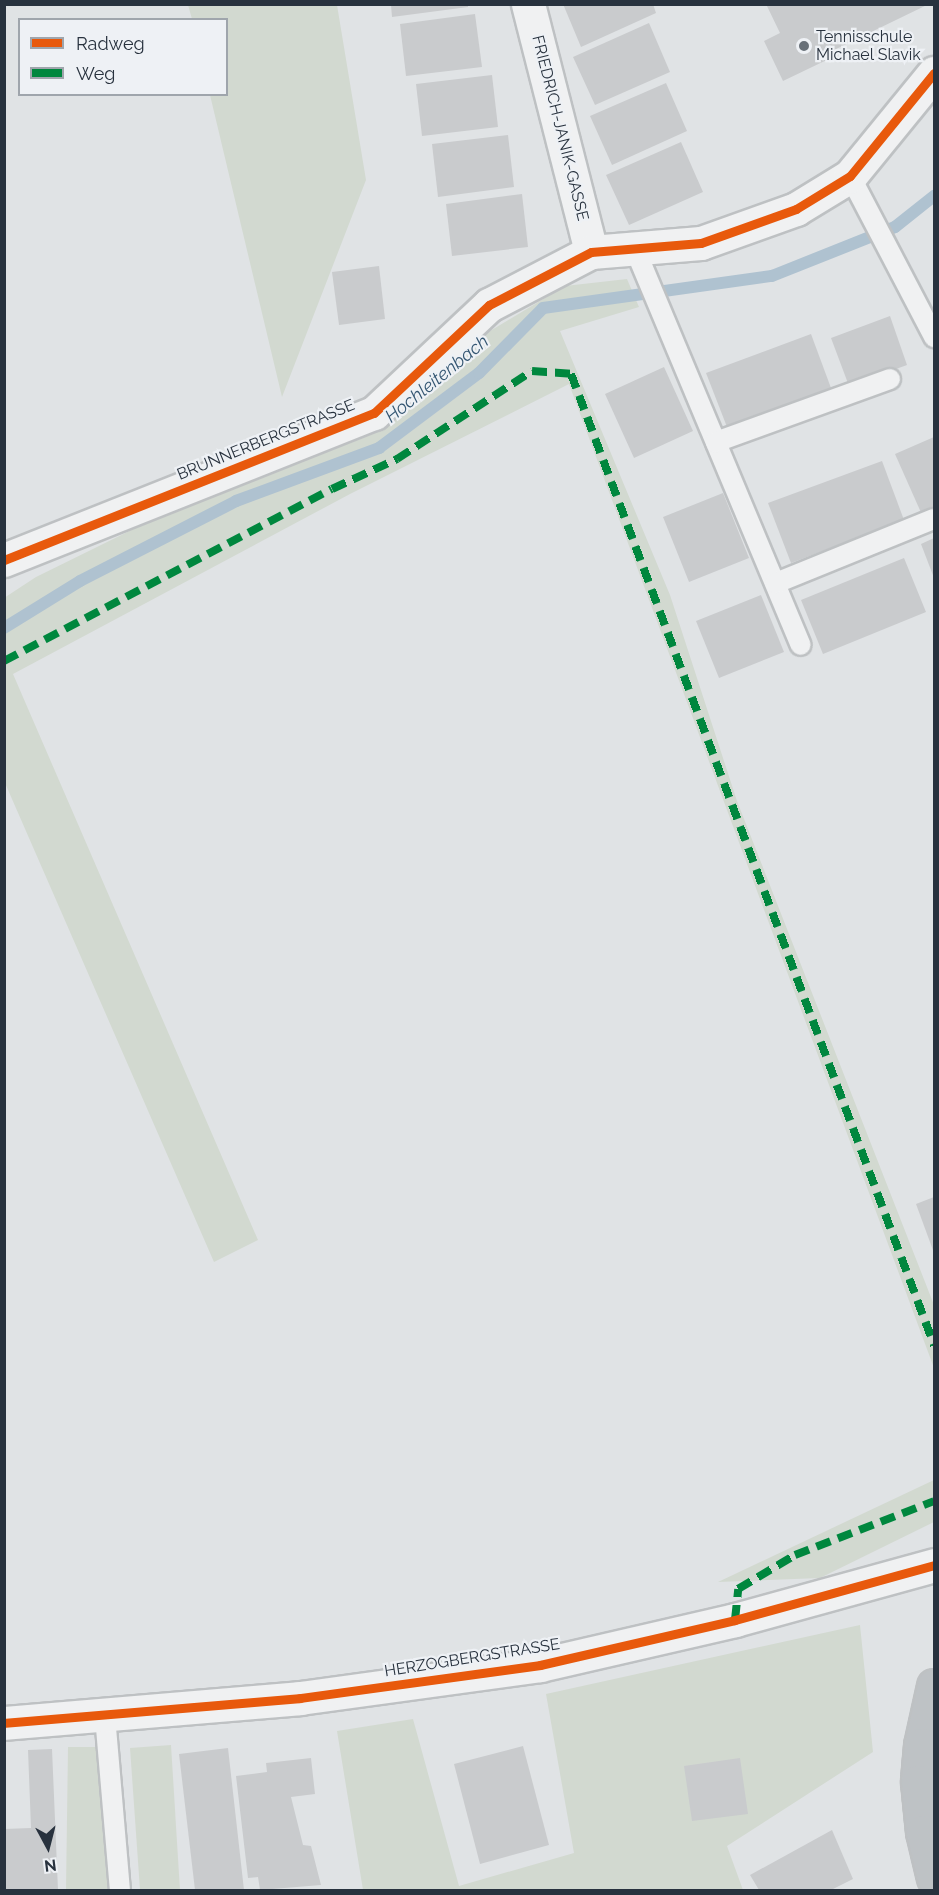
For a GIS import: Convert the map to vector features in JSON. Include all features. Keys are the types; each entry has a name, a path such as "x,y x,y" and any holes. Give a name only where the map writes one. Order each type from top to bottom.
{"main road":[{"path":"934,1686 921,1744 918,1782 923,1832 934,1878"}],"street":[{"name":"FRIEDRICH-JANIK-GASSE","path":"528,4 591,252"},
{"name":"BRUNNERBERGSTRASSE","path":"4,560 374,413 489,305 591,252 641,263 796,209 850,176 934,73"},
{"name":"HERZOGBERGSTRASSE","path":"4,1723 300,1698 540,1665 735,1620 934,1565"}],"lane":[{"path":"850,176 934,337"},
{"path":"641,263 801,645"},
{"path":"717,442 890,379"},
{"path":"776,583 934,519"},
{"path":"105,1716 120,1890"}],"shaded area":[{"path":"188,5 337,5 366,180 282,397 210,96 228,96 228,18 192,18"},
{"path":"627,279 639,307 560,331 670,595 737,801 934,1305 934,1368 569,384 350,494 13,674 258,1240 214,1262 5,783 4,598 36,577 164,514 384,423 485,334 565,286"},
{"path":"934,1480 934,1522 820,1578 718,1582"},
{"path":"860,1625 873,1752 727,1846 743,1890 363,1890 337,1731 413,1719 459,1886 574,1853 546,1694"},
{"path":"171,1745 180,1890 140,1890 130,1748"},
{"path":"68,1747 97,1747 108,1890 66,1890"}],"building":[{"path":"563,4 653,4 656,13 581,47"},
{"name":"Tennisschule Michael Slavik","path":"766,4 929,4 832,51 835,56 783,81 764,41 780,33"},
{"path":"391,5 468,5 468,7 392,17"},
{"path":"475,14 482,67 406,76 400,24"},
{"path":"649,23 670,72 595,105 573,57"},
{"path":"492,75 498,127 422,136 416,84"},
{"path":"666,83 687,131 612,165 590,116"},
{"path":"508,135 514,187 438,197 432,144"},
{"path":"681,142 703,192 629,225 606,175"},
{"path":"522,194 528,247 452,256 446,204"},
{"path":"379,266 385,319 339,325 332,272"},
{"path":"890,316 907,365 849,386 831,338"},
{"path":"811,334 831,388 727,427 706,373"},
{"path":"664,367 693,431 634,458 605,394"},
{"path":"934,437 934,511 923,517 895,454"},
{"path":"882,461 904,520 791,563 768,503"},
{"path":"723,493 749,558 689,582 663,517"},
{"path":"934,538 934,578 921,544"},
{"path":"904,558 926,612 823,654 801,600"},
{"path":"761,595 784,652 719,678 696,621"},
{"path":"934,1197 934,1253 916,1204"},
{"path":"523,1746 549,1845 480,1864 454,1764"},
{"path":"228,1748 244,1890 195,1890 179,1754"},
{"path":"52,1749 58,1890 4,1890 4,1829 31,1828 28,1750"},
{"path":"311,1758 315,1794 291,1797 303,1845 311,1846 321,1885 260,1890 258,1877 248,1878 236,1776 267,1772 266,1763"},
{"path":"740,1758 748,1814 692,1821 684,1766"},
{"path":"832,1830 853,1879 831,1890 759,1890 750,1875"}],"waterway":[{"name":"Hochleitenbach","path":"4,628 80,581 236,501 379,448 479,373 543,308 772,276 895,227 934,196"}],"marked path":[{"path":"4,661 332,489 397,459 532,371 571,374 934,1345"},
{"path":"735,1620 738,1589 795,1555 934,1501"}],"cycle path":[{"path":"4,560 374,413 489,305 591,252 701,243 796,209 850,176 934,73"},
{"path":"4,1723 300,1698 540,1665 735,1620 934,1565"}],"place":[{"name":"Tennisschule Michael Slavik","path":"804,46"}]}
